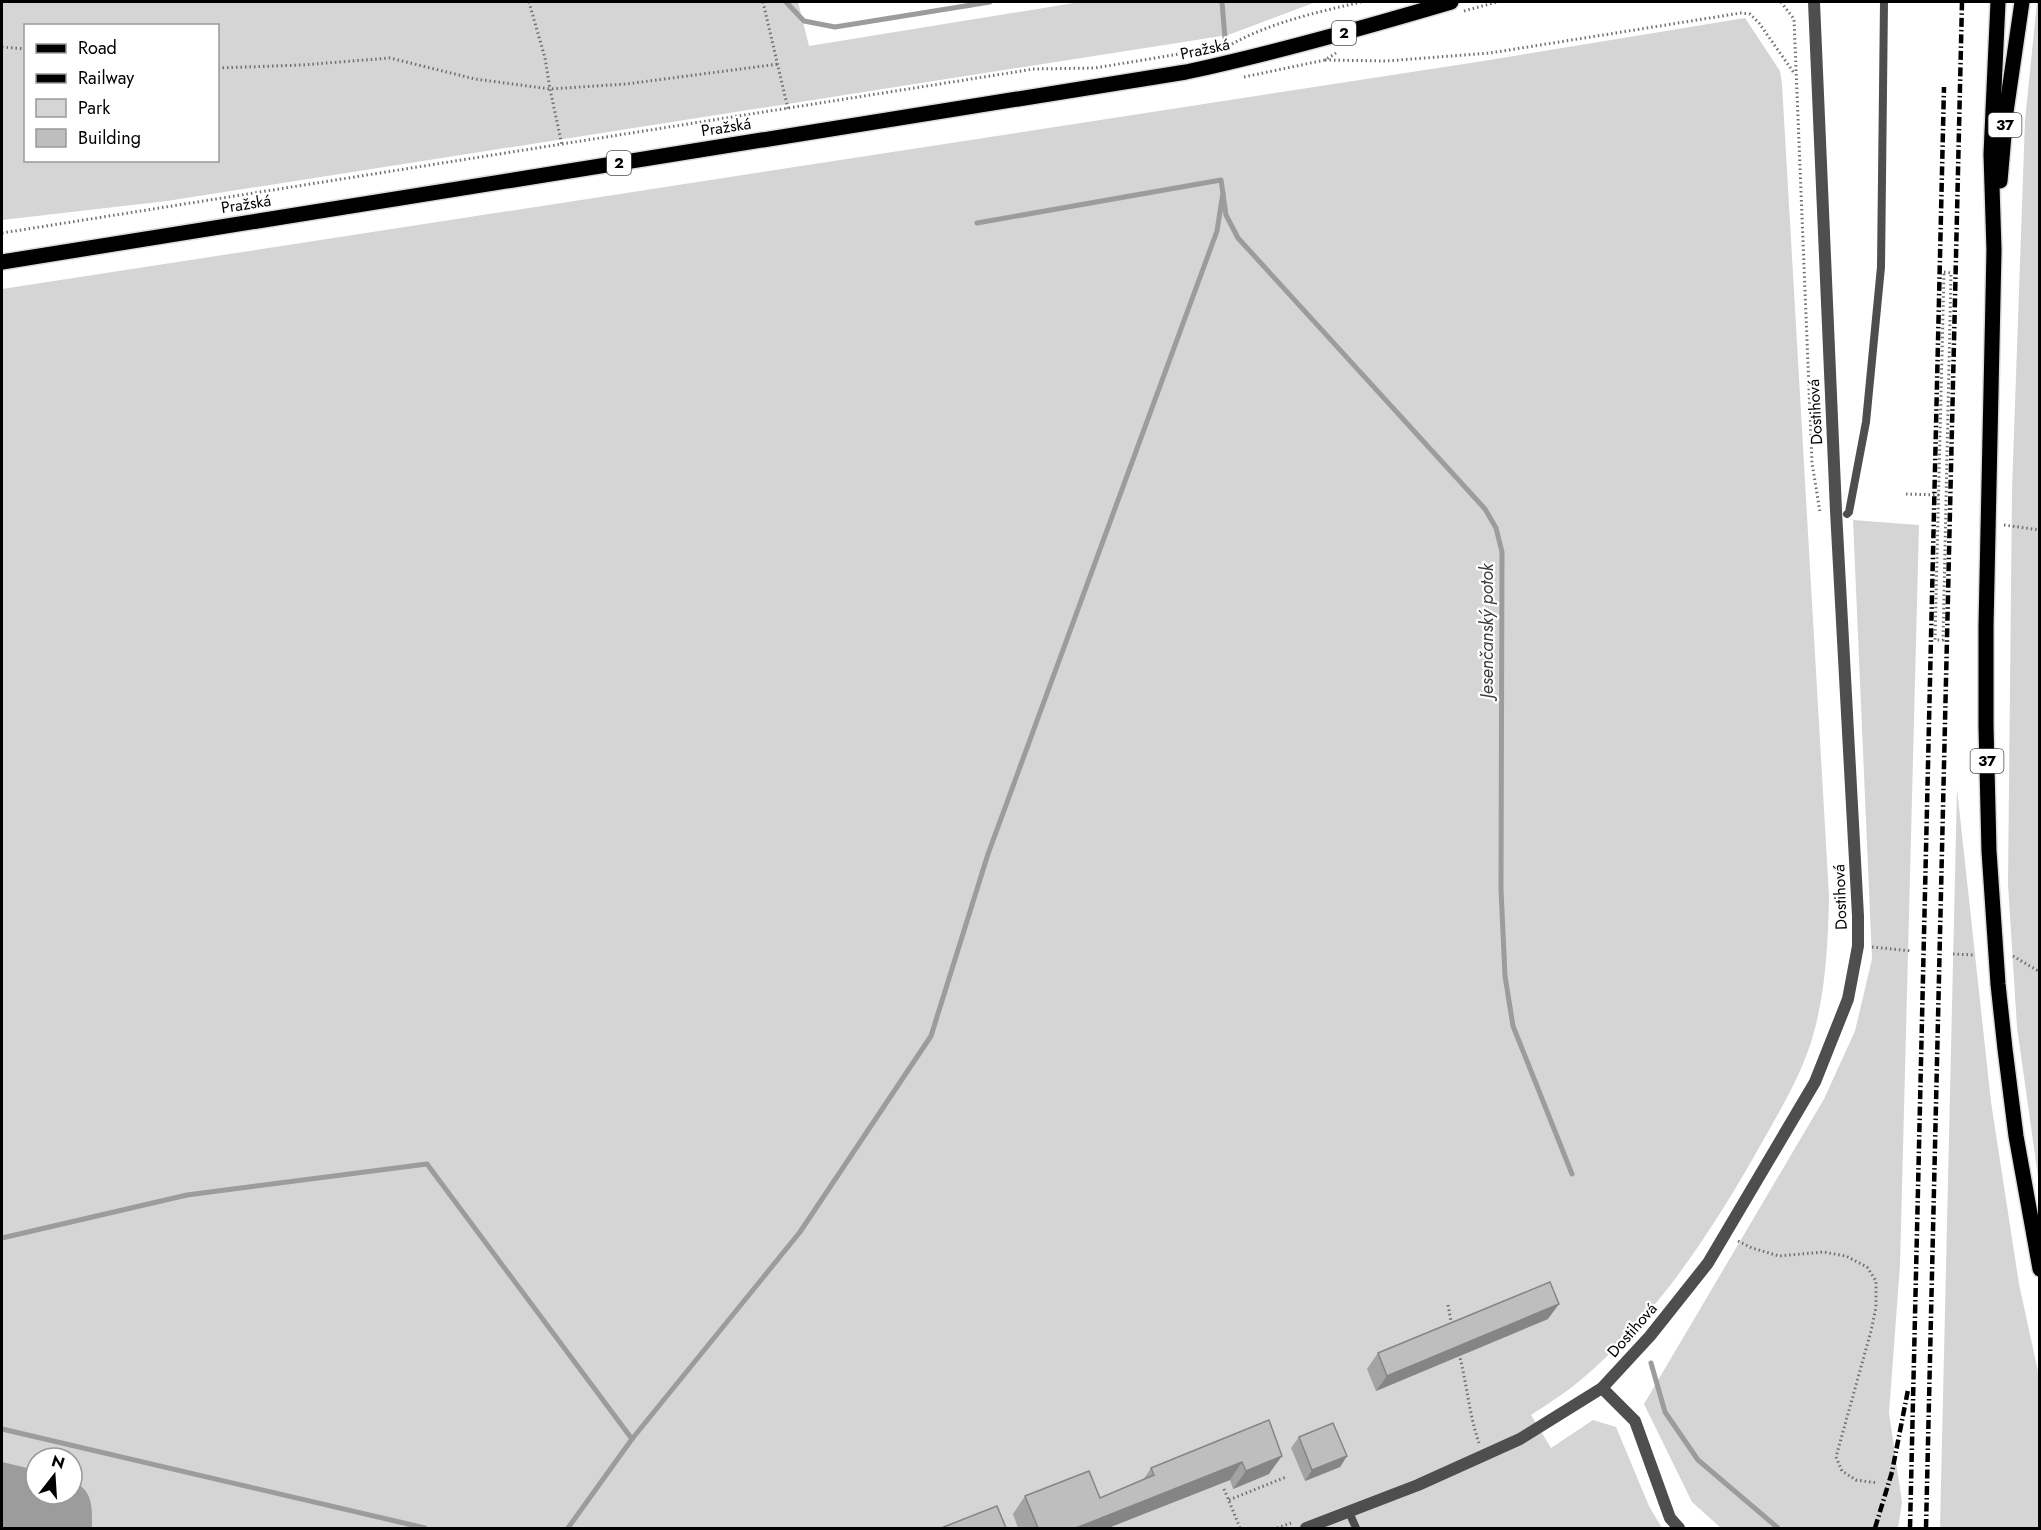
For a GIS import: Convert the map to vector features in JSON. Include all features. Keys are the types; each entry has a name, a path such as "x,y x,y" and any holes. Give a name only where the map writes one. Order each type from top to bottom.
{"main road":[{"name":"Pražská","path":"2,262 1186,72 1286,48 1451,2"},
{"name":"37","path":"1998,2 1991,154 1994,250 1986,626 1989,851 2005,1049 2016,1136 2040,1269"},
{"name":"37","path":"1994,250 2006,112 2022,2"}],"street":[{"name":"Dostihová","path":"1306,1528 1418,1485 1521,1439 1602,1388 1650,1336 1708,1263 1815,1082 1848,999 1858,946 1823,236 1814,2"},
{"path":"1602,1388 1635,1420 1670,1518 1679,1528"}],"lane":[{"path":"1847,514 1866,422 1881,267 1884,2"},
{"path":"1350,1512 1356,1528"}],"path":[{"path":"529,2 545,58 562,145"},
{"path":"763,2 788,109"},
{"path":"1226,47 1303,16 1361,2"},
{"path":"1781,2 1794,19 1812,463 1820,512"},
{"path":"1325,60 1386,61 1490,52 1741,12 1750,14 1759,23 1795,75"},
{"path":"2,46 24,49"},
{"path":"2,233 1034,69 1095,68 1193,52"},
{"path":"219,68 302,65 390,58 476,79 550,89 626,84 779,64"},
{"path":"1944,272 1951,273 1943,640 1935,640 1939,495 1944,272"},
{"path":"1906,494 1939,495"},
{"path":"2004,525 2040,530"},
{"path":"1858,946 1912,951"},
{"path":"1953,954 1975,955"},
{"path":"2010,954 2040,972"},
{"path":"1726,1234 1752,1248 1779,1256 1823,1252 1846,1256 1867,1267 1876,1281 1876,1307 1873,1323 1836,1457 1842,1471 1857,1480 1878,1483"},
{"path":"1448,1305 1454,1333"},
{"path":"1458,1352 1466,1381 1472,1425 1484,1456"},
{"path":"1229,1500 1286,1477"},
{"path":"1224,1489 1240,1528"}],"green space":[{"path":"2,2 798,2 809,46 1080,2 1316,2 1228,35 167,201 2,220"},
{"path":"2037,2 2040,2 2039,1184 2017,1027 2008,884 2012,490 2025,120"},
{"path":"1745,18 1780,71 1782,84 1829,896 1824,982 1818,1015 1805,1060 1764,1139 1706,1236 1661,1297 1611,1353 1571,1388 1531,1415 1551,1448 1593,1420 1616,1427 1649,1506 1662,1528 2,1528 2,289 1477,62"},
{"path":"1853,520 1919,525 1900,1265 1889,1413 1902,1502 1898,1528 1721,1528 1692,1502 1644,1404 1824,1099 1855,1031 1872,959"},
{"path":"1957,789 1991,1102 2019,1284 2039,1376 2039,1528 1940,1528"}],"shaded area":[{"path":"2,1462 24,1467 24,1506 84,1506 84,1489 88,1495 92,1528 2,1528"}],"building":[{"path":"1550,1282 1559,1304 1387,1376 1378,1353"},
{"path":"1269,1420 1282,1456 1246,1471 1242,1462 1076,1528 1038,1528 1025,1496 1089,1471 1100,1498 1154,1475 1151,1468"},
{"path":"1333,1423 1347,1456 1312,1470 1299,1437"},
{"path":"997,1506 1006,1528 941,1528"}],"waterway":[{"name":"Jesenčanský potok","path":"786,2 804,21 835,27 990,2"},
{"name":"Jesenčanský potok","path":"1222,2 1225,38"},
{"name":"Jesenčanský potok","path":"977,223 1221,180 1226,215 1238,238 1485,509 1496,528 1502,552 1501,889 1505,976 1513,1026 1572,1174"},
{"path":"568,1528 632,1439 800,1232 931,1036 988,854 1217,231 1223,193"},
{"path":"2,1238 187,1195 427,1164 632,1439"},
{"name":"Jesenčanský potok","path":"1651,1363 1665,1412 1698,1460 1778,1528"},
{"path":"2,1429 425,1528"}],"railway":[{"path":"1926,1528 1962,2"},
{"path":"1910,1528 1944,87"},
{"path":"1875,1528 1892,1472 1908,1390"}]}
